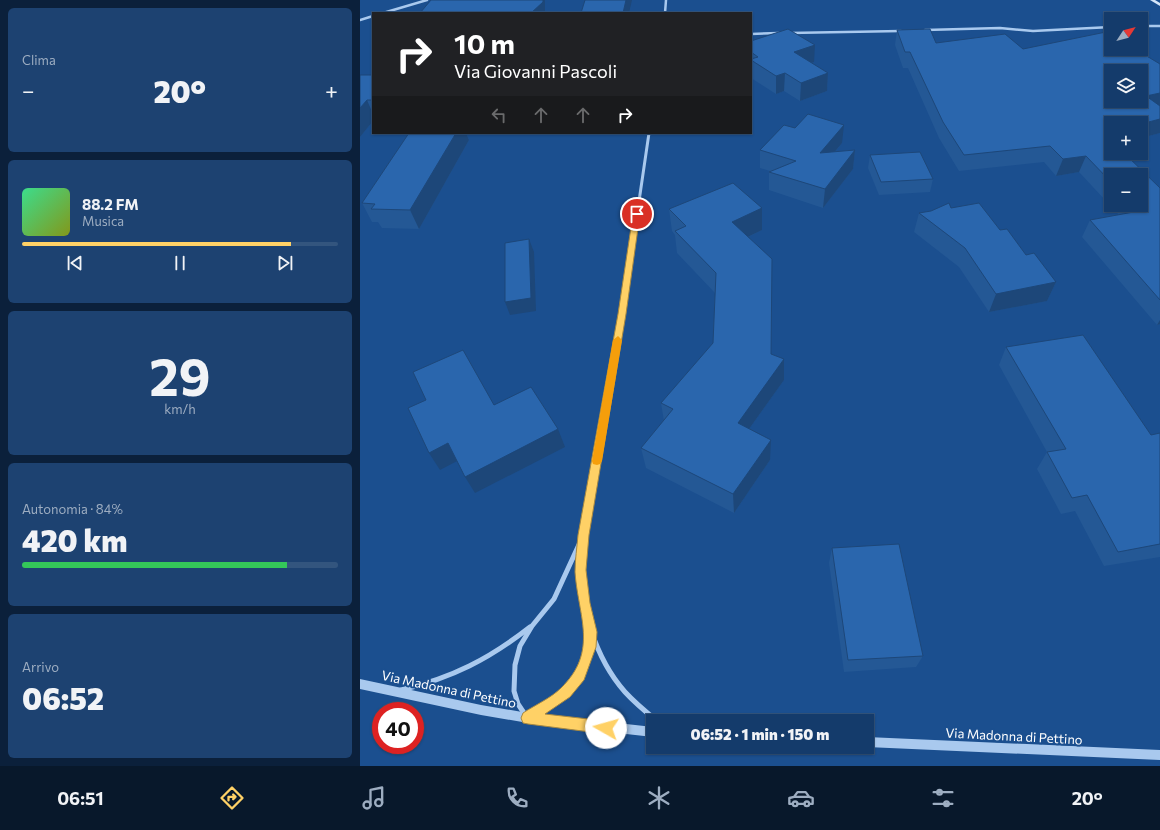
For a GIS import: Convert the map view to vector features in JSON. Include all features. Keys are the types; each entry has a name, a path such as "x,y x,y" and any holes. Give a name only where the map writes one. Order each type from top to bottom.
{"main road":[{"path":"1152,0 1160,5"}],"street":[{"path":"386,12 427,0"},
{"path":"665,12 666,0"},
{"path":"360,20 372,16"},
{"path":"1148,26 1160,26"},
{"path":"925,30 1000,28 1033,31 1104,27"},
{"path":"752,34 902,31"},
{"path":"647,714 636,706 617,683 602,658 591,632 584,603 581,570 583,535 622,314 648,134"},
{"path":"583,535 554,599 532,626 520,646 515,665 514,691 518,704 528,718 565,693 579,676 590,647 591,632"},
{"path":"394,691 440,680 476,664 505,646 532,626"},
{"name":"Via Madonna di Pettino","path":"360,684 528,718 646,731"},
{"name":"Via Madonna di Pettino","path":"874,742 1160,755"}],"building":[{"path":"431,0 543,0 543,2 532,12 421,12"},
{"path":"585,0 626,0 623,12 581,12"},
{"path":"788,29 815,45 794,52 828,73 801,83 785,73 776,76 752,61 752,59 758,57 752,53 752,41"},
{"path":"930,29 936,43 1005,34 1023,49 1104,32 1104,56 1147,56 1160,64 1160,93 1148,96 1148,64 1104,64 1104,108 1148,108 1148,97 1160,106 1160,119 1148,122 1148,116 1104,116 1104,160 1131,160 1139,168 1104,168 1104,175 1086,156 1063,159 1050,146 964,155 943,122 910,52 905,52 897,30"},
{"path":"360,75 372,75 372,100 367,100 360,108"},
{"path":"808,114 844,125 820,153 855,150 825,189 769,172 796,161 760,150 784,125 795,128"},
{"path":"408,134 455,134 410,210 371,209 375,204 362,203"},
{"path":"920,152 933,179 881,182 870,155"},
{"path":"1148,176 1160,188 1160,300 1090,220 1134,212 1148,212"},
{"path":"733,183 762,208 732,222 772,259 771,354 784,359 738,423 771,440 733,494 641,448 673,409 661,403 713,343 716,273 675,231 686,226 669,209"},
{"path":"949,203 951,208 979,203 1000,230 1007,229 1026,255 1034,253 1056,282 996,294 965,248 919,213 931,211"},
{"path":"529,239 531,298 505,302 505,243"},
{"path":"1083,335 1151,435 1160,433 1160,544 1118,552 1087,495 1072,498 1047,452 1066,449 1006,347"},
{"path":"463,350 494,405 531,387 558,429 465,477 448,443 429,453 408,408 426,400 413,372"},
{"path":"899,544 923,656 848,660 832,548"}],"slow traffic":[{"path":"597,461 618,340"}],"route":[{"path":"606,728 528,718 565,693 579,676 590,647 591,632 584,603 581,570 583,535 622,314 637,214"}]}
